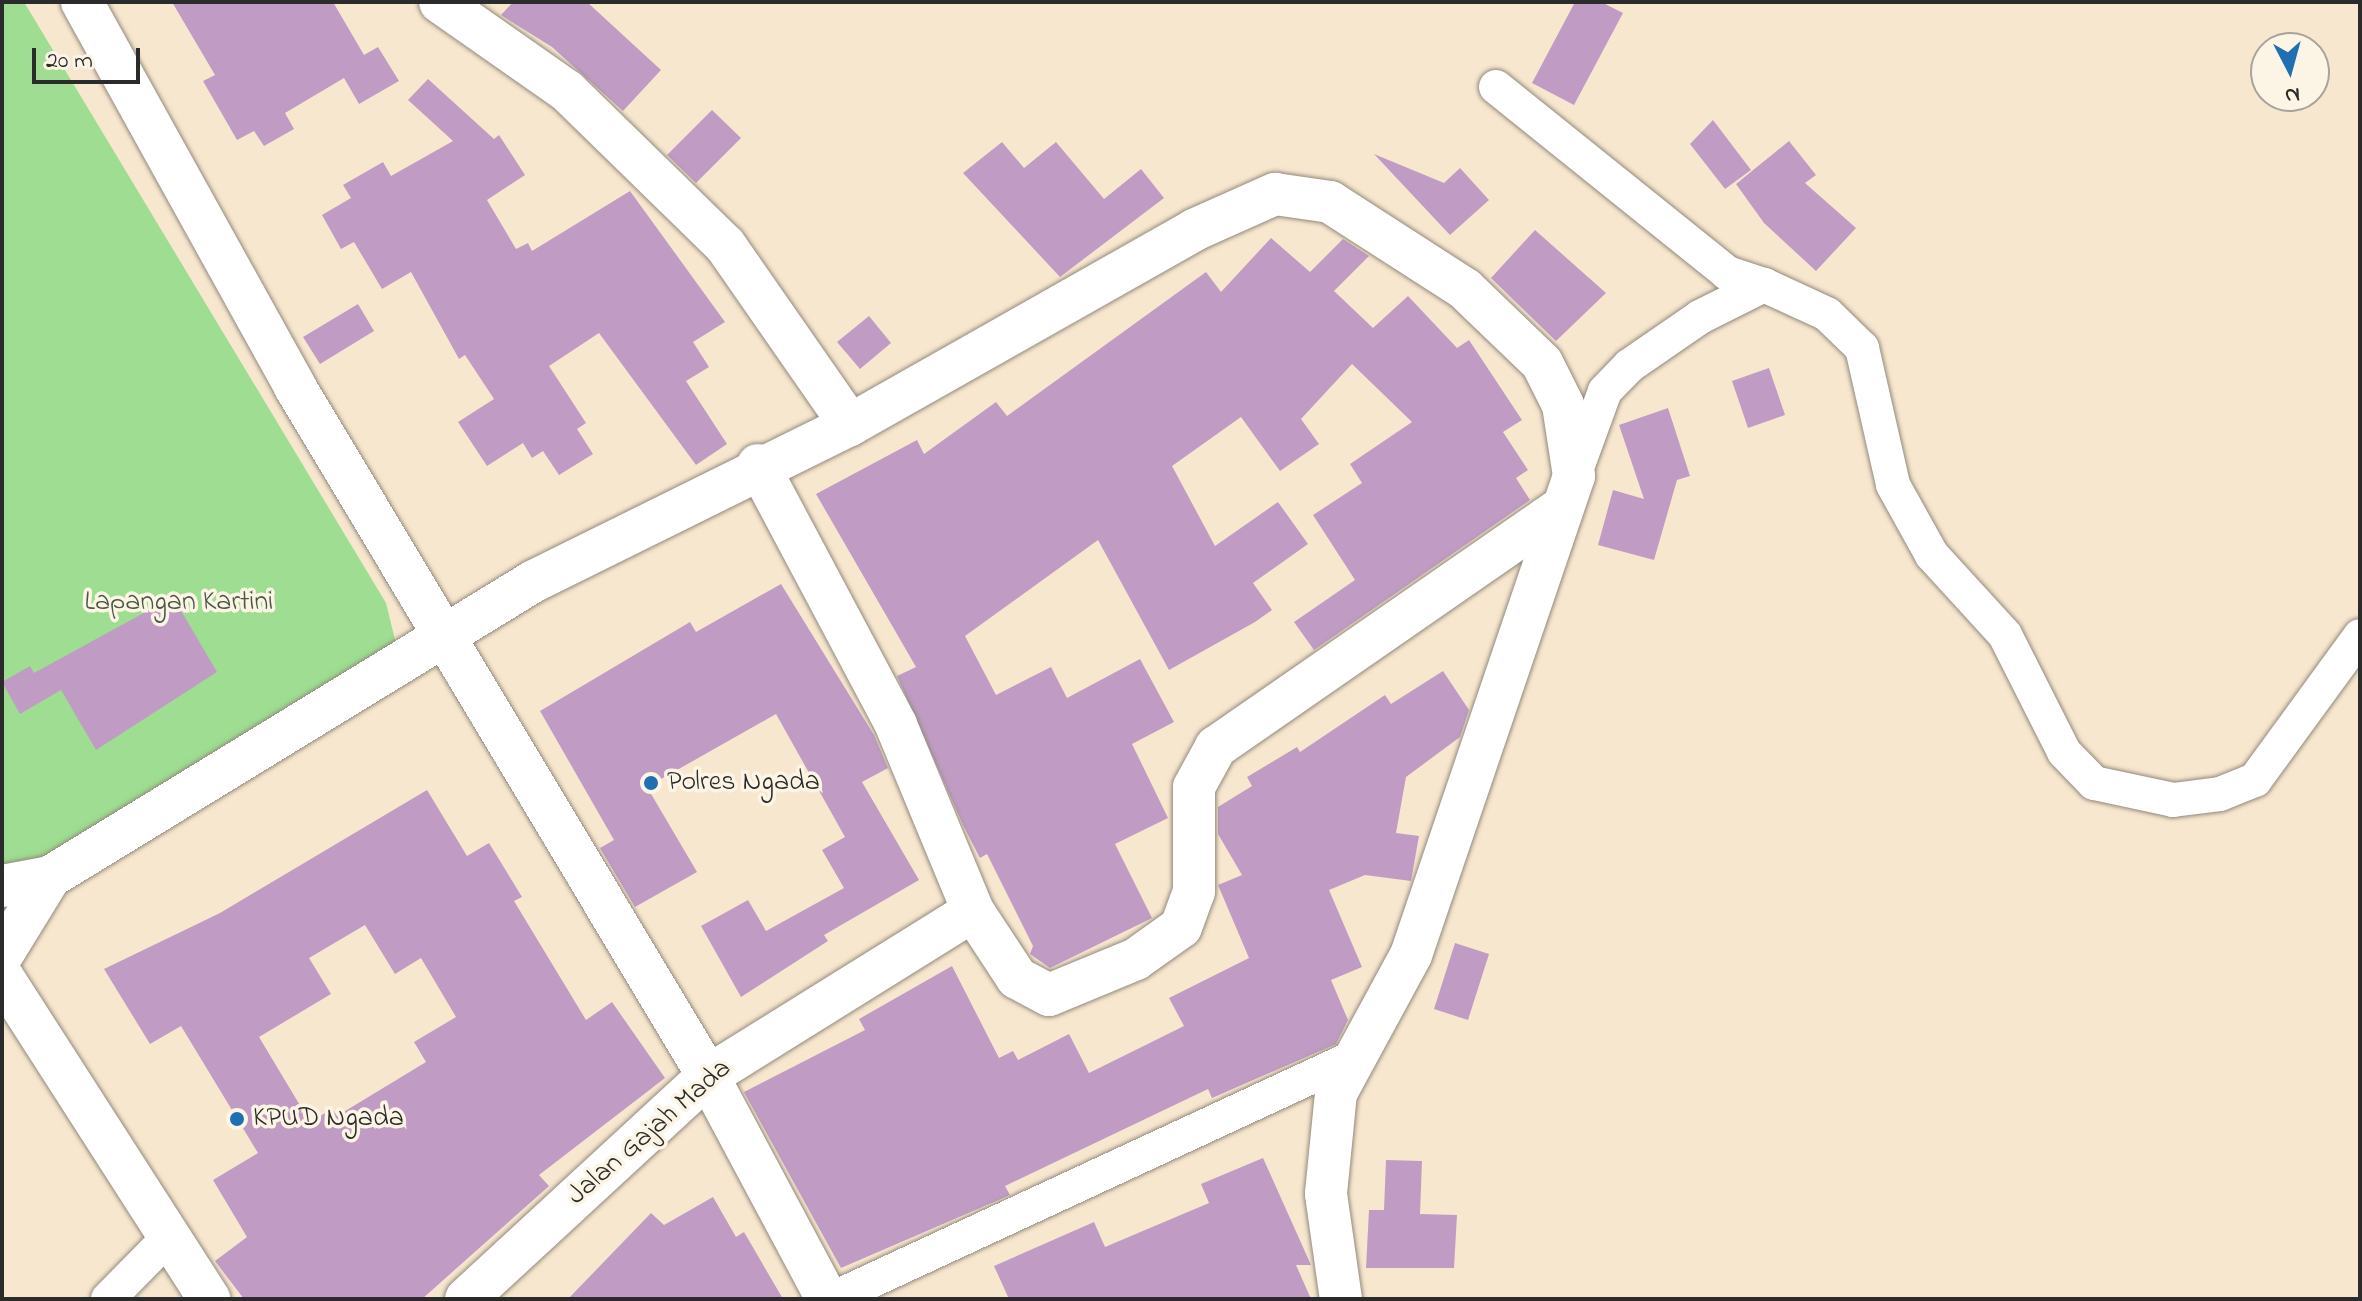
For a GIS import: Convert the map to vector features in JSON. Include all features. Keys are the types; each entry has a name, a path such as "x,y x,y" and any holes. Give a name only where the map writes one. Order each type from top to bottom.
{"street":[{"path":"82,2 295,387 448,637 708,1076 829,1299 1352,1058"},
{"path":"440,2 567,91 725,245 850,425"},
{"path":"1496,87 1727,273 1764,285 1827,314 1862,348 1893,485 1932,555 2005,635 2064,752 2094,783 2173,800 2220,794 2255,780 2360,636"},
{"path":"2,886 50,877 596,546 758,465 850,425 1251,201 1305,195 1422,257 1513,331 1542,363 1563,405 1568,491"},
{"path":"1341,1299 1325,1149 1352,1058 1384,1014 1411,955 1568,491 1605,391 1629,366 1700,317 1764,285"},
{"path":"758,465 896,725 973,911 1017,978 1049,995 1166,942 1181,927 1194,892 1194,787 1216,747 1568,491"},
{"path":"2,955 50,877"},
{"name":"Jalan Gajah Mada","path":"466,1299 708,1076 973,911"},
{"path":"2,976 165,1241 209,1299"},
{"path":"108,1299 165,1241"}],"green space":[{"name":"Lapangan Kartini","path":"2,2 24,2 386,603 399,656 44,878 2,871"}],"building":[{"path":"172,2 333,2 364,55 378,47 399,81 359,104 344,78 285,113 294,129 264,146 254,131 237,140 203,81 215,75"},
{"path":"513,2 587,2 661,70 623,111 552,47 501,15"},
{"path":"1575,2 1601,2 1623,13 1574,105 1532,83"},
{"path":"428,79 494,139 499,135 525,175 487,200 516,249 528,243 532,251 630,191 725,322 693,342 709,367 686,381 727,444 696,465 599,333 549,366 586,423 577,429 593,454 559,475 543,451 532,458 523,443 487,466 458,422 494,399 465,355 459,359 411,272 382,289 354,242 341,249 322,215 351,198 343,185 383,162 391,176 453,141 408,100"},
{"path":"712,110 741,138 696,183 667,155"},
{"path":"1713,120 1751,170 1725,189 1690,144"},
{"path":"1789,141 1816,175 1805,183 1856,228 1816,271 1764,223 1736,184"},
{"path":"1002,142 1024,168 1056,142 1104,199 1141,169 1164,198 1060,277 963,173"},
{"path":"1374,154 1444,183 1460,168 1489,200 1450,235"},
{"path":"1535,230 1606,293 1556,341 1491,278"},
{"path":"1271,238 1310,272 1343,239 1369,256 1334,291 1373,328 1408,296 1457,348 1469,340 1522,420 1503,432 1528,470 1516,478 1530,500 1314,650 1294,622 1355,580 1313,515 1362,483 1350,464 1412,422 1352,364 1301,419 1319,444 1280,471 1241,417 1172,466 1215,546 1278,502 1308,544 1253,583 1272,610 1255,622 1169,670 1098,540 965,636 996,695 1051,667 1067,698 1140,659 1174,722 1132,744 1168,818 1115,844 1152,918 1050,968 1030,954 1033,946 987,854 980,858 963,825 897,676 916,667 816,494 917,440 924,454 996,402 1007,416 1206,272 1221,292"},
{"path":"358,304 374,331 320,364 303,337"},
{"path":"869,316 891,343 860,369 837,342"},
{"path":"1769,368 1785,415 1748,428 1732,381"},
{"path":"1668,408 1690,476 1677,480 1654,560 1598,545 1613,490 1644,499 1619,425"},
{"path":"781,584 874,735 888,768 862,782 919,880 824,935 828,941 741,997 701,926 748,900 766,931 844,888 822,850 845,837 776,714 647,787 697,872 635,907 600,848 614,840 540,711 690,622 696,632"},
{"path":"173,597 217,672 96,750 61,690 20,714 2,682 30,666 34,673"},
{"path":"1443,671 1469,710 1460,737 1406,777 1396,833 1419,836 1411,881 1365,875 1329,890 1362,967 1331,980 1348,1020 1336,1044 1212,1098 1208,1089 1005,1186 1010,1195 841,1268 744,1092 865,1030 859,1019 952,966 999,1058 1013,1051 1018,1060 1069,1034 1089,1073 1184,1026 1169,998 1249,958 1218,885 1242,875 1218,834 1218,807 1252,786 1247,777 1297,747 1300,752 1385,695 1391,704"},
{"path":"427,790 467,856 489,843 522,897 514,901 586,1020 612,1002 665,1078 539,1175 549,1186 422,1299 244,1299 215,1261 247,1237 213,1180 258,1153 181,1026 150,1044 104,969 220,913","holes":["365,925 395,974 421,958 456,1017 414,1042 426,1062 337,1116 332,1109 310,1122 259,1037 331,994 309,958"]},
{"path":"1455,943 1489,954 1468,1020 1434,1009"},
{"path":"1263,1158 1311,1265 1296,1265 1311,1299 1009,1299 994,1266 1094,1222 1105,1247 1209,1203 1201,1184"},
{"path":"1386,1160 1422,1161 1420,1214 1457,1215 1454,1268 1366,1268 1369,1210 1384,1210"},
{"path":"713,1197 736,1237 744,1232 783,1299 568,1299 651,1213 664,1225"}],"place":[{"name":"Polres Ngada","path":"651,783"},
{"name":"KPUD Ngada","path":"237,1119"}]}
